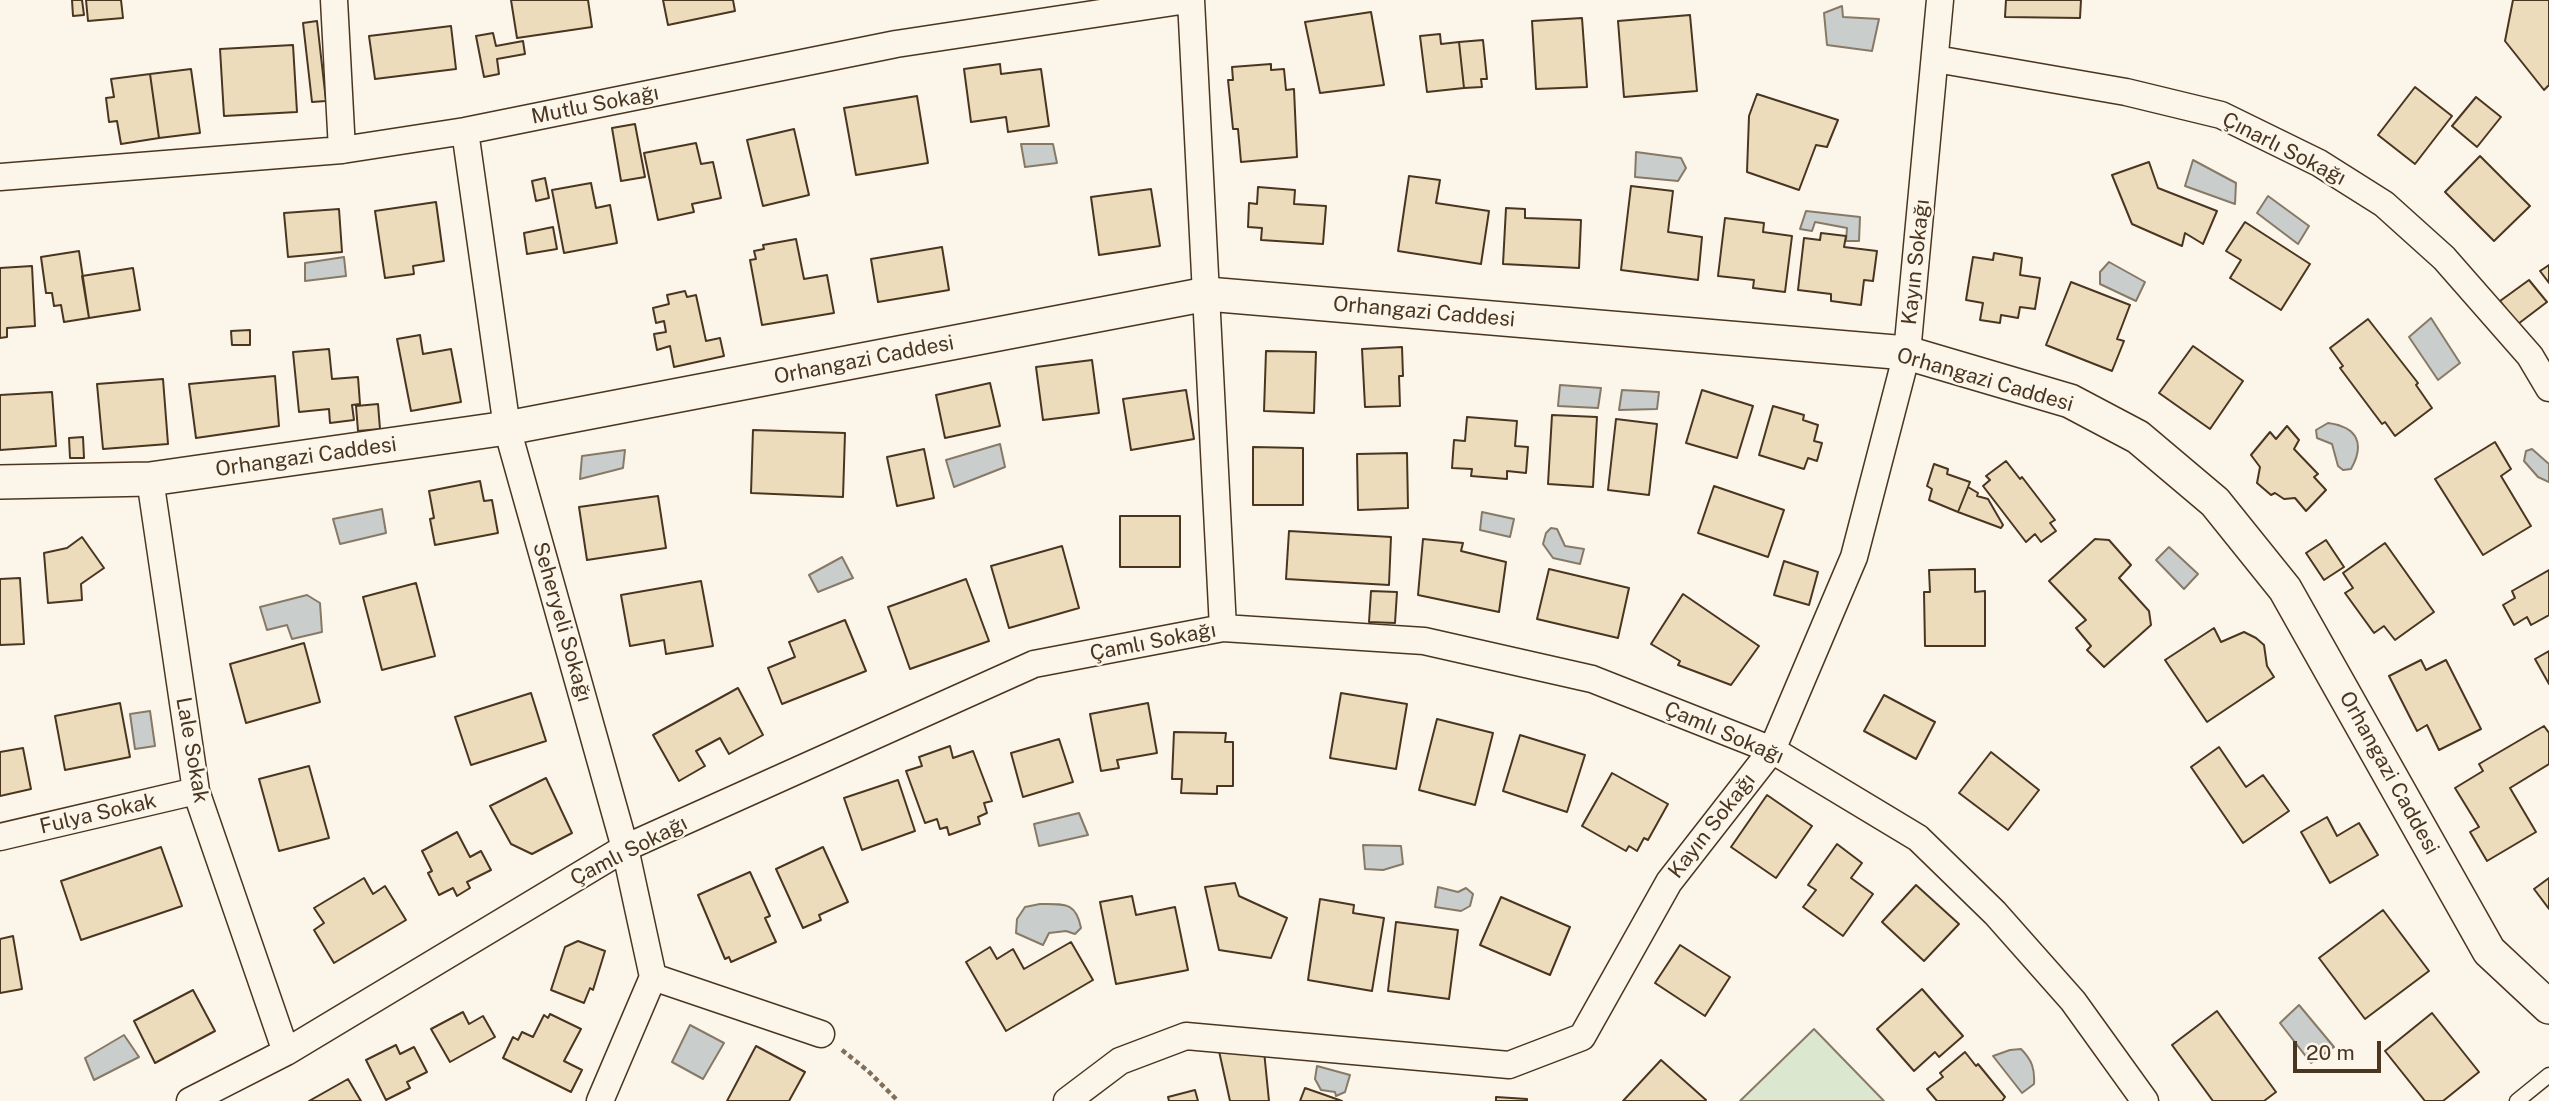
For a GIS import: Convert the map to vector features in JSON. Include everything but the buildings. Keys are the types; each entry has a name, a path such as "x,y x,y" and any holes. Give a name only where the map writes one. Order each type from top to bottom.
{"street":[{"path":"334,0 342,150"},
{"path":"1189,0 1223,628"},
{"name":"Mutlu Sokağı","path":"0,177 342,150 465,131 897,44 1189,0"},
{"name":"Kayın Sokağı","path":"1067,1101 1120,1061 1186,1035 1509,1065 1582,1037 1669,882 1772,750 1854,557 1907,353 1940,0"},
{"name":"Çınarlı Sokağı","path":"1936,59 2126,92 2221,115 2319,163 2384,204 2444,258 2530,356 2549,388"},
{"name":"Seheryeli Sokağı","path":"465,131 507,428 625,848 653,976"},
{"name":"Orhangazi Caddesi","path":"0,482 150,479 507,428 1207,294 1907,353 2070,401 2138,437 2215,502 2285,589 2489,951 2549,1007"},
{"name":"Lale Sokak","path":"150,479 196,792 286,1052"},
{"name":"Çamlı Sokağı","path":"190,1101 286,1052 625,848 1034,664 1223,628 1424,640 1592,679 1772,750 1918,838 1995,913 2064,992 2145,1101"},
{"name":"Fulya Sokak","path":"0,837 196,792"},
{"path":"600,1101 653,976 821,1034"}],"lane":[{"path":"2517,1101 2549,1075"}],"path":[{"path":"821,1034 868,1071 898,1101"}],"green space":[{"path":"1814,1029 1884,1101 1740,1101"}],"shaded area":[{"path":"1842,6 1843,17 1879,19 1872,51 1827,45 1824,13"},
{"path":"1021,144 1053,144 1057,163 1025,167"},
{"path":"1636,152 1681,158 1686,168 1678,181 1635,177"},
{"path":"2193,160 2236,183 2235,204 2185,186"},
{"path":"2268,196 2309,226 2298,244 2257,213"},
{"path":"1806,211 1860,217 1859,241 1846,241 1847,228 1815,222 1812,231 1800,229"},
{"path":"344,257 346,276 305,281 305,263"},
{"path":"2109,262 2145,282 2136,301 2100,284 2100,272"},
{"path":"2431,318 2460,363 2438,380 2409,337"},
{"path":"1560,385 1601,388 1598,408 1558,406"},
{"path":"1622,390 1659,392 1657,409 1619,410"},
{"path":"2328,423 2346,428 2356,438 2358,452 2351,469 2343,470 2338,466 2332,444 2317,438 2316,430"},
{"path":"1000,444 1005,467 954,487 946,460"},
{"path":"2532,449 2549,464 2549,482 2538,477 2524,461 2526,451"},
{"path":"625,450 623,468 580,479 582,456"},
{"path":"382,509 386,533 340,544 333,519"},
{"path":"1482,512 1514,519 1510,537 1480,530"},
{"path":"1551,528 1557,529 1565,546 1584,549 1580,564 1553,558 1543,544 1546,533"},
{"path":"2169,547 2198,574 2184,589 2156,560"},
{"path":"842,557 853,578 818,592 809,575"},
{"path":"307,595 320,603 322,632 292,639 287,625 267,630 260,607"},
{"path":"150,711 155,746 135,749 130,714"},
{"path":"1079,813 1088,835 1039,846 1034,824"},
{"path":"1363,845 1401,846 1403,864 1383,870 1365,869"},
{"path":"1438,887 1458,892 1466,888 1473,894 1470,906 1461,911 1435,907"},
{"path":"1040,904 1068,906 1076,913 1081,928 1075,934 1066,931 1049,933 1043,945 1016,933 1017,919 1025,907"},
{"path":"2299,1005 2334,1047 2311,1063 2280,1023"},
{"path":"690,1025 724,1043 703,1079 672,1062"},
{"path":"124,1035 139,1057 94,1080 85,1058"},
{"path":"2021,1049 2030,1061 2034,1079 2034,1084 2022,1093 1993,1056"},
{"path":"1317,1066 1350,1075 1345,1092 1336,1096 1335,1092 1321,1090 1315,1079"}]}
